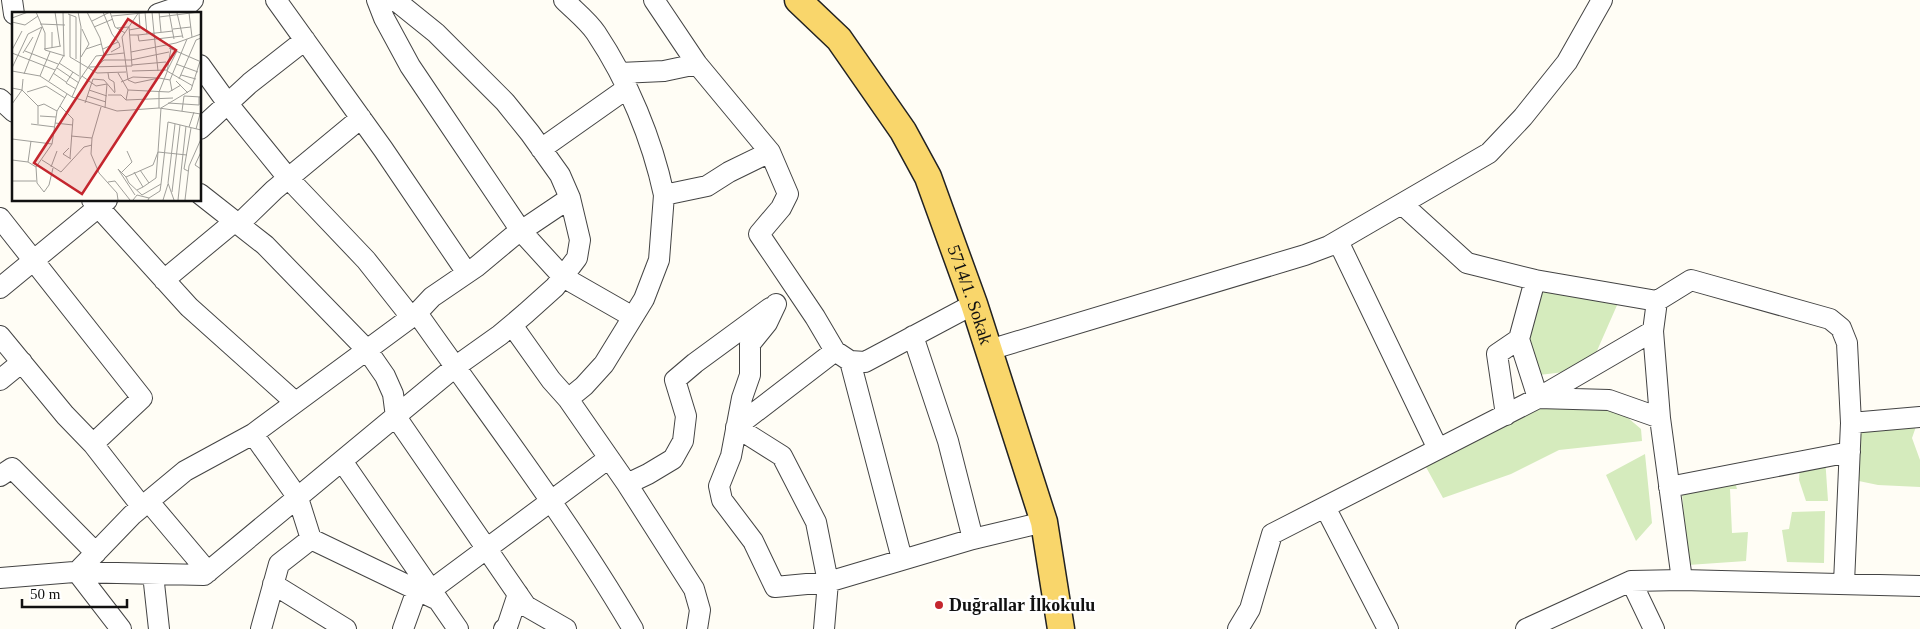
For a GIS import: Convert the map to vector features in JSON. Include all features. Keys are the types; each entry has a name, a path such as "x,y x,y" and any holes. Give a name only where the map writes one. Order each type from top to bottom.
{"main road":[{"name":"5714/1. Sokak","path":"798,0 839,39 903,131 928,177 974,304 1044,522 1061,629"}],"street":[{"path":"167,12 193,0"},
{"path":"276,0 361,118 467,273"},
{"path":"377,0 384,18 410,66 521,231 563,277 633,317"},
{"path":"0,578 77,572 204,575 455,367 512,325 555,287 577,258 580,240 570,198 560,175 505,102 436,32 395,0"},
{"path":"564,0 595,32 623,81 658,164 664,195 659,260 644,299 604,364 584,386 568,399"},
{"path":"654,0 697,64 770,152 788,194 781,208 759,234 842,356 902,559"},
{"path":"989,350 1305,255 1338,241 1489,153 1523,117 1567,62 1602,0"},
{"path":"201,128 250,83 305,40"},
{"path":"541,149 623,81 697,64"},
{"path":"201,66 228,104 288,178 366,260 414,315 455,367 552,500 606,582 633,629"},
{"path":"0,99 12,110"},
{"path":"164,280 236,223 361,118"},
{"path":"664,195 708,186 729,172 770,152"},
{"path":"201,195 265,245 367,350 385,376 393,394 396,417 526,606 566,629"},
{"path":"77,572 145,504 185,471 253,434 414,315 432,297 467,273 521,231 570,198"},
{"path":"0,288 34,261 99,202 189,307 295,402"},
{"path":"1402,204 1467,263 1535,280 1657,302 1691,280 1830,319 1841,328 1847,343 1851,423 1844,583"},
{"path":"0,218 142,398 93,444"},
{"path":"1338,241 1438,449"},
{"path":"1535,280 1520,339 1538,398"},
{"path":"627,484 673,459 683,441 686,416 675,380 796,288"},
{"path":"1657,302 1653,331 1660,418 1682,580"},
{"path":"776,304 767,323 750,344 750,374 742,398 731,456 719,486 722,500 753,541 775,587 828,582 973,539 1044,522"},
{"path":"736,426 842,356 865,362 974,304"},
{"path":"512,325 551,380 568,399 627,484 694,589 700,610 697,629"},
{"path":"1238,629 1250,609 1272,534 1538,398 1653,331"},
{"path":"0,336 65,415 208,572"},
{"path":"913,336 948,441 973,539"},
{"path":"1506,415 1497,354 1520,339"},
{"path":"0,380 22,362"},
{"path":"1538,398 1608,400 1660,418"},
{"path":"1851,423 1920,417"},
{"path":"736,426 782,456 816,522 828,582 824,629"},
{"path":"253,434 298,498 311,539 428,593"},
{"path":"1669,487 1850,452"},
{"path":"403,629 428,593 609,458"},
{"path":"342,461 428,593 458,629"},
{"path":"0,476 12,468 96,553"},
{"path":"1325,507 1388,629"},
{"path":"261,629 279,564 311,539"},
{"path":"77,572 121,629"},
{"path":"153,574 160,629"},
{"path":"1526,629 1631,581 1682,580 1920,586"},
{"path":"1631,581 1654,629"},
{"path":"273,584 346,629"},
{"path":"504,629 507,627 518,594"}],"green space":[{"path":"1533,287 1618,303 1589,369 1531,376 1519,339"},
{"path":"1538,398 1614,406 1641,429 1642,441 1559,450 1511,474 1443,498 1421,458"},
{"path":"1919,418 1912,438 1920,460 1920,487 1878,485 1854,480 1851,423"},
{"path":"1645,454 1652,523 1636,541 1606,475"},
{"path":"1825,457 1828,501 1806,501 1799,480 1800,462"},
{"path":"1733,475 1737,489 1730,489 1732,533 1748,532 1746,561 1688,565 1682,493"},
{"path":"1825,511 1824,563 1787,562 1782,530 1789,529 1792,512"}],"place":[{"name":"Duğrallar İlkokulu","path":"939,605"}]}
